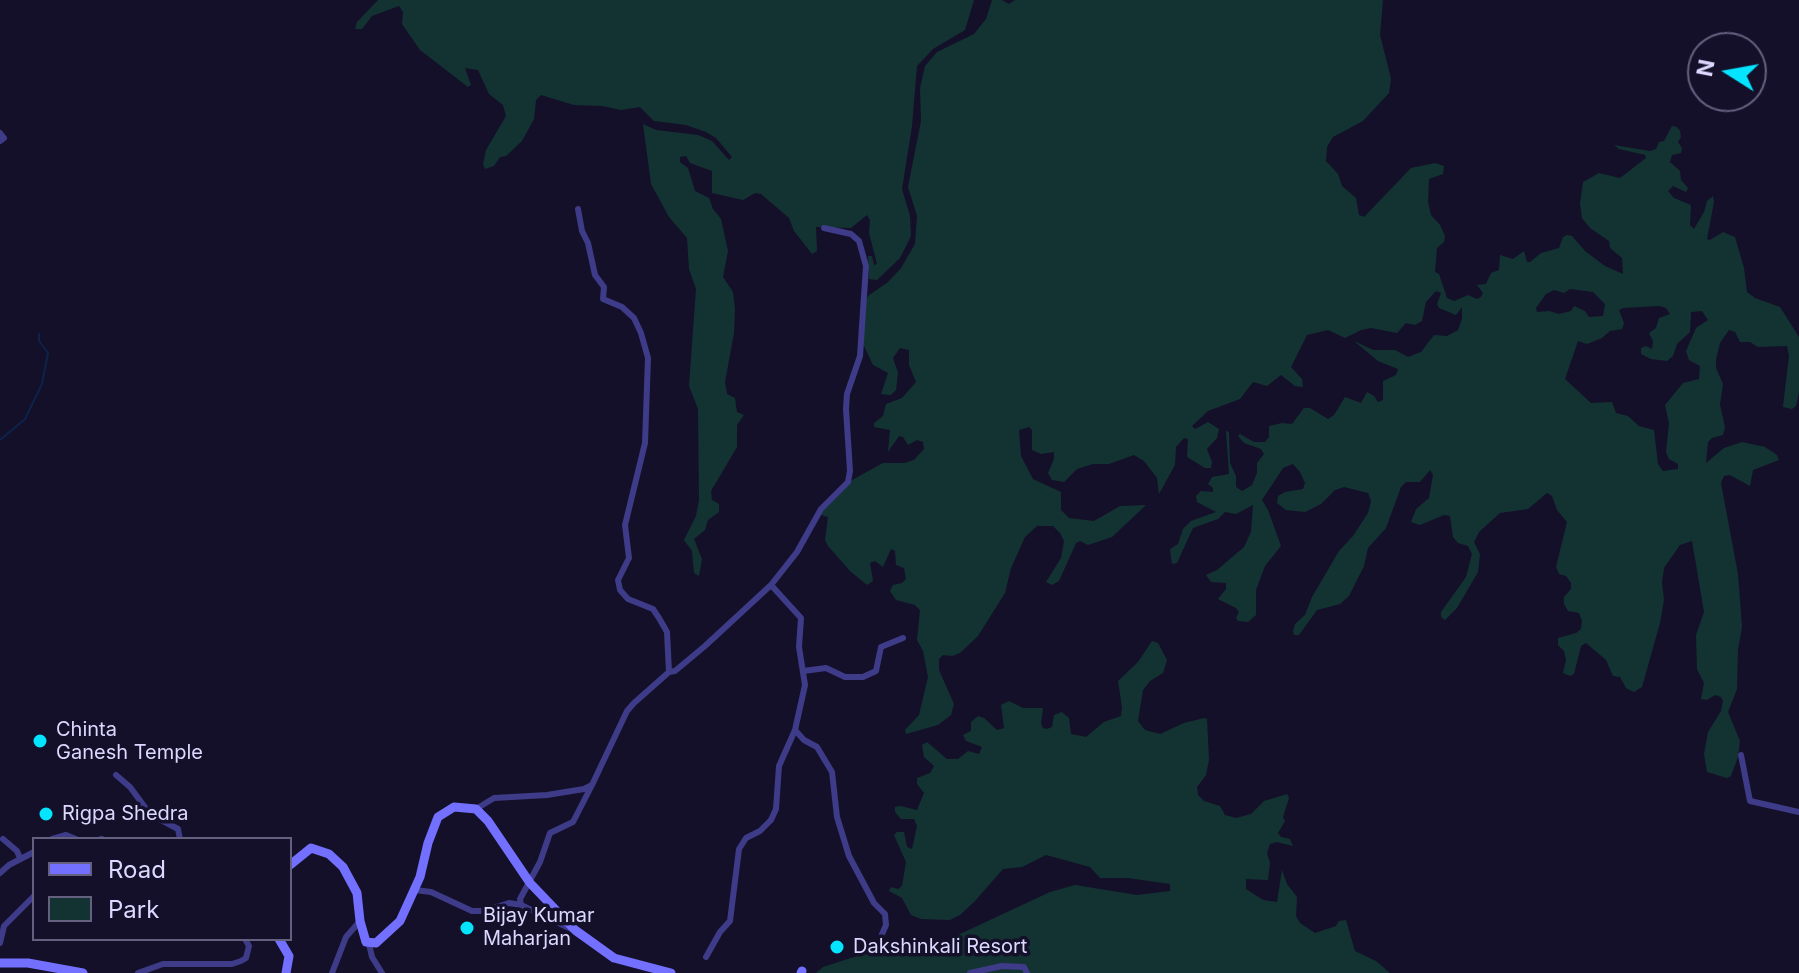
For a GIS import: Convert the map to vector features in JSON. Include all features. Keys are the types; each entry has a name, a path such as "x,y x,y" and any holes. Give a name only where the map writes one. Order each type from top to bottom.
{"main road":[{"path":"292,863 311,848 329,854 343,867 357,893 363,935 369,944 376,943 400,921 415,890 438,817 454,807 476,809 488,821 530,883 575,930 600,951 614,958 671,973"},
{"path":"280,941 289,956 286,973"},
{"path":"0,963 28,963 83,973"}],"street":[{"path":"0,133 4,138 0,141"},
{"path":"578,209 595,275 604,287 603,299 622,307 634,318 648,358 645,443 625,525 629,558 618,580 620,590 628,599 653,609 667,632 669,672"},
{"path":"521,905 520,899 530,883 550,833 573,822 627,711 669,672 675,671 705,646 771,585 797,552 821,509 848,482 847,394 860,356 866,266 859,241 851,234 824,228"},
{"path":"706,957 730,921 739,849 746,838 760,831 771,820 776,809 779,766 795,730 804,699 799,647 801,618 771,585"},
{"path":"803,671 826,668 845,677 863,677 876,671 881,647 903,638"},
{"path":"795,730 804,740 817,747 828,765 834,784 837,817 849,856 874,903 885,914 886,925 876,948"},
{"path":"1741,755 1750,801 1799,812"},
{"path":"116,775 130,787 150,814 178,829 180,837"},
{"path":"476,809 494,798 547,795 592,785"},
{"path":"3,839 17,851 20,858"},
{"path":"0,873 32,853"},
{"path":"415,890 431,892 472,911 509,903 521,905 575,930"},
{"path":"0,943 4,926 32,898"},
{"path":"332,973 346,937 360,921"},
{"path":"138,973 163,964 232,964 246,958 249,946 246,941"},
{"path":"369,944 372,957 382,973"},
{"path":"970,973 1002,966 1024,967 1027,973"}],"green space":[{"path":"378,0 974,0 965,30 933,49 917,66 902,189 910,216 911,236 900,258 877,280 869,279 868,256 872,256 874,265 877,264 867,215 851,228 816,227 817,251 812,254 794,231 789,218 761,194 755,193 743,200 712,193 712,171 690,163 686,156 680,157 680,162 688,168 695,191 709,198 721,219 728,251 723,277 733,292 735,309 725,382 727,394 735,398 737,412 744,415 737,425 737,447 711,491 712,500 719,504 719,512 708,520 705,530 694,539 702,559 699,576 694,573 692,551 684,540 696,516 699,500 698,409 689,386 696,289 689,269 687,238 669,217 651,184 643,124 656,130 698,135 712,141 729,160 732,157 716,138 706,132 686,125 654,121 640,107 621,110 574,105 541,95 536,100 534,119 522,141 506,156 500,157 494,166 485,169 486,150 506,116 503,105 489,94 478,70 465,68 471,85 468,87 420,50 402,24 403,12 399,6 372,16 362,29 355,29 357,22"},
{"path":"992,0 1009,4 1015,0 1383,0 1380,35 1391,79 1389,93 1363,121 1333,137 1327,147 1326,161 1338,174 1342,186 1356,198 1359,215 1364,217 1411,168 1435,163 1444,166 1443,174 1429,179 1428,202 1431,215 1445,236 1444,242 1437,248 1435,272 1439,274 1447,298 1454,301 1468,295 1477,299 1481,297 1483,293 1477,285 1486,284 1491,273 1499,270 1500,255 1513,259 1524,251 1527,262 1530,262 1541,253 1559,248 1567,235 1605,266 1623,274 1622,258 1610,248 1609,241 1590,228 1582,218 1580,203 1583,182 1599,173 1620,178 1646,158 1645,155 1614,145 1650,151 1664,141 1672,126 1677,127 1681,137 1678,142 1681,153 1672,155 1670,162 1680,171 1681,180 1688,188 1686,192 1673,186 1668,191 1674,198 1691,205 1690,225 1694,229 1707,201 1713,196 1707,239 1723,232 1735,237 1747,292 1780,307 1799,337 1799,392 1796,406 1792,409 1783,407 1789,356 1787,346 1758,347 1750,342 1740,342 1735,332 1729,330 1720,343 1716,359 1716,368 1723,384 1720,405 1725,427 1723,435 1708,442 1706,463 1724,448 1742,442 1765,447 1779,460 1753,470 1750,486 1730,475 1724,476 1721,483 1738,574 1742,627 1737,689 1728,712 1740,741 1731,776 1727,778 1707,772 1704,754 1708,732 1721,711 1723,701 1715,695 1707,700 1701,699 1704,683 1697,669 1696,635 1704,612 1692,541 1680,545 1664,568 1660,623 1642,687 1634,692 1626,688 1620,677 1613,676 1606,660 1586,643 1581,646 1574,674 1563,673 1566,660 1558,638 1576,633 1581,629 1582,621 1579,613 1568,611 1564,604 1571,583 1566,576 1559,574 1556,567 1567,522 1557,510 1552,496 1547,493 1528,509 1500,513 1479,532 1474,542 1480,554 1478,572 1457,608 1445,620 1441,612 1466,577 1472,554 1468,546 1458,543 1453,537 1450,516 1444,515 1420,525 1411,522 1416,509 1429,498 1433,475 1430,470 1420,482 1406,482 1401,487 1386,528 1368,548 1364,566 1349,596 1340,604 1317,610 1299,635 1294,635 1295,624 1305,615 1339,551 1368,513 1371,501 1368,493 1344,487 1305,512 1286,510 1277,503 1278,496 1303,489 1305,483 1293,464 1283,468 1262,500 1281,546 1265,566 1256,590 1256,615 1248,622 1238,621 1236,608 1218,599 1226,589 1226,583 1211,582 1206,575 1217,570 1244,547 1251,532 1253,505 1236,514 1225,512 1218,519 1193,528 1177,563 1172,564 1170,549 1178,544 1183,529 1191,521 1216,512 1197,502 1196,496 1201,491 1213,492 1208,484 1212,477 1229,474 1226,431 1229,432 1230,463 1236,476 1236,487 1242,491 1252,485 1257,463 1264,454 1261,449 1244,443 1238,436 1240,434 1254,442 1265,442 1269,437 1269,426 1292,424 1304,408 1310,408 1328,419 1345,397 1361,403 1367,392 1378,402 1383,400 1383,381 1396,375 1398,369 1378,361 1354,341 1373,350 1395,350 1408,357 1421,352 1434,335 1447,336 1458,330 1462,307 1456,315 1439,308 1437,304 1441,293 1436,291 1426,302 1422,321 1415,325 1406,323 1397,333 1371,328 1345,338 1328,330 1307,335 1291,367 1302,379 1303,387 1295,386 1281,375 1267,386 1253,382 1240,399 1208,411 1192,426 1195,429 1208,422 1219,429 1217,438 1207,449 1211,468 1205,468 1187,457 1188,439 1184,438 1176,447 1175,465 1159,494 1157,478 1144,461 1134,455 1109,464 1093,464 1077,469 1064,482 1052,480 1048,473 1054,452 1041,454 1032,450 1032,430 1029,427 1019,430 1021,456 1033,479 1061,492 1061,510 1069,518 1094,521 1120,506 1146,505 1112,537 1088,545 1080,541 1076,543 1059,581 1052,585 1046,582 1061,558 1064,541 1060,533 1053,526 1037,526 1025,537 1011,568 1005,593 978,636 960,653 943,655 939,659 939,670 954,704 951,715 938,725 906,734 905,730 919,715 928,677 923,651 917,640 920,610 915,605 896,600 890,591 893,585 906,579 904,568 896,565 895,551 891,549 883,567 875,561 870,563 873,581 867,585 828,546 825,540 828,517 821,515 823,509 852,480 883,463 914,460 924,449 923,442 917,440 908,445 899,436 888,452 890,430 874,427 874,423 883,416 886,404 902,398 916,382 909,365 909,350 900,348 893,358 898,373 896,390 891,395 881,394 888,373 873,365 863,344 865,303 868,296 901,268 915,244 917,216 908,187 921,121 920,88 925,66 937,52 974,34 986,19","holes":["1570,289 1593,292 1605,304 1603,316 1589,317 1585,311 1574,306 1571,311 1559,314 1537,312 1536,308 1546,294 1554,290 1564,293","1623,308 1666,308 1670,314 1659,318 1656,328 1649,333 1653,341 1652,349 1646,346 1641,348 1641,354 1651,359 1667,361 1673,356 1677,344 1690,332 1691,312 1702,311 1708,320 1696,328 1686,351 1689,360 1700,366 1699,379 1683,383 1665,405 1669,423 1666,452 1669,459 1678,464 1678,469 1663,471 1658,464 1654,430 1639,426 1628,416 1616,413 1612,402 1591,403 1565,379 1578,341 1587,344 1610,331 1622,329 1624,323 1619,310"]},
{"path":"1152,641 1158,643 1167,660 1163,673 1143,690 1138,721 1145,730 1160,734 1184,723 1207,719 1209,760 1206,775 1197,787 1198,795 1204,801 1220,806 1225,815 1236,818 1251,814 1264,801 1287,794 1289,798 1283,817 1285,821 1278,833 1290,839 1293,846 1277,842 1270,844 1267,853 1270,863 1268,880 1246,879 1246,889 1263,900 1277,902 1282,870 1287,884 1297,897 1296,916 1300,923 1315,933 1346,920 1355,951 1376,961 1390,973 816,973 823,967 863,954 930,948 1050,892 1075,885 1137,895 1170,891 1170,884 1100,878 1090,867 1046,855 1022,867 1003,869 975,901 950,920 921,919 911,915 902,898 889,891 891,887 898,889 902,886 906,862 894,835 904,832 907,847 912,849 917,826 914,819 901,819 895,807 917,810 924,793 917,784 917,778 930,773 934,766 924,757 922,745 927,742 947,759 958,759 968,751 979,754 982,747 966,741 963,735 971,731 971,722 978,716 997,730 1004,728 1001,705 1009,701 1023,708 1043,708 1041,723 1047,729 1052,727 1054,715 1062,712 1069,718 1071,734 1086,737 1104,722 1121,716 1118,681 1138,662"}],"waterway":[{"path":"0,440 25,419 42,384 48,353 39,341 39,334"}],"place":[{"name":"Chinta Ganesh Temple","path":"40,741"},
{"name":"Rigpa Shedra","path":"46,814"},
{"name":"Bijay Kumar Maharjan","path":"467,928"},
{"name":"Dakshinkali Resort","path":"837,947"}]}
